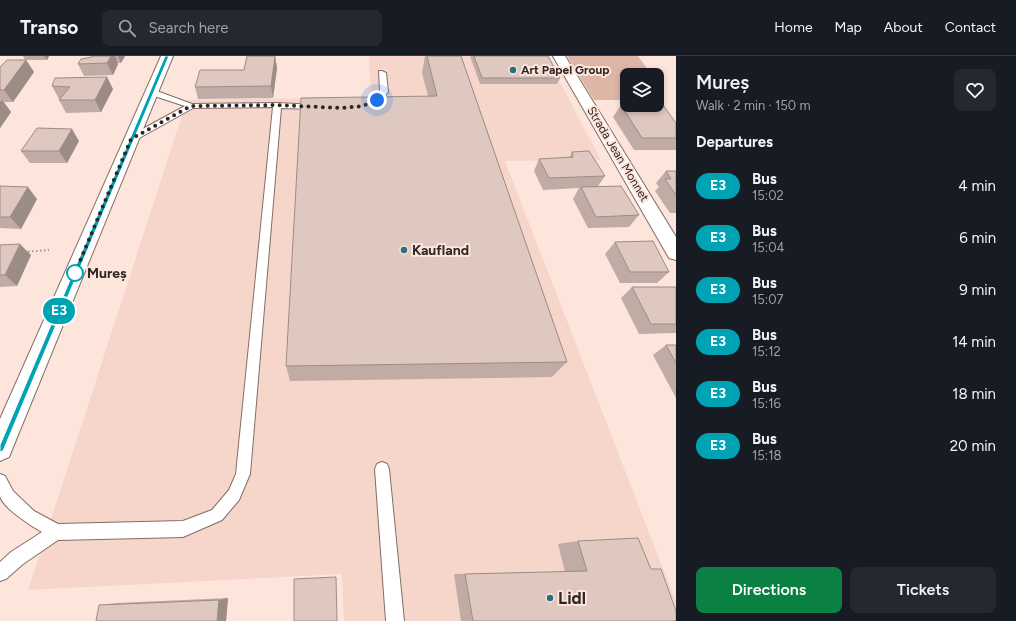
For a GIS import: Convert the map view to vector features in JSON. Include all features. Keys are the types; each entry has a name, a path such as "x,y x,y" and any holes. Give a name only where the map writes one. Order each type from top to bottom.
{"main road":[{"path":"0,448 167,56"},
{"name":"Strada Jean Monnet","path":"559,56 676,253"}],"lane":[{"path":"356,107 363,106 377,100 384,92 382,73"},
{"path":"151,92 191,106 277,105 327,108"},
{"path":"0,480 8,496 29,516 56,532 183,529 217,515 234,495 243,474 277,105"},
{"path":"131,139 191,106"},
{"path":"382,469 395,621"},
{"path":"0,573 17,558 56,532"}],"path":[{"path":"21,252 49,250"}],"shaded area":[{"path":"369,56 546,56 601,160 505,161 676,602 676,621 344,621 342,574 28,590 187,100 371,97"},
{"path":"567,56 638,56 647,68 620,68 620,100 594,100"}],"building":[{"path":"93,56 111,56 107,63 78,64 81,59"},
{"path":"247,56 275,56 271,86 195,87 200,70 244,70"},
{"name":"Kaufland","path":"427,56 461,56 567,362 286,366 301,98 437,96"},
{"name":"Art Papel Group","path":"474,56 548,56 560,78 482,78"},
{"path":"7,60 26,60 4,90 0,90 0,67"},
{"path":"107,77 95,100 59,100 70,87 52,86 55,78"},
{"path":"664,106 676,123 676,138 642,138 625,112 664,112"},
{"path":"37,128 72,129 59,151 21,151"},
{"path":"589,151 605,176 549,178 539,159 573,157 572,152"},
{"path":"666,171 676,171 676,195 665,179 671,179"},
{"path":"0,186 28,187 10,217 0,217"},
{"path":"621,186 639,215 596,217 581,187"},
{"path":"653,241 669,272 630,272 615,242"},
{"path":"20,244 5,275 0,275 0,245"},
{"path":"632,287 676,287 676,324 651,324"},
{"path":"666,345 676,345 676,363"},
{"name":"Lidl","path":"638,538 651,569 661,569 676,611 676,621 473,621 465,574 587,571 578,541"},
{"path":"336,577 337,621 294,621 294,579"},
{"path":"219,600 217,621 96,621 99,605"}],"bus line":[{"name":"E3","path":"0,448 167,56"}],"place":[{"name":"Art Papel Group","path":"513,70"},
{"name":"Kaufland","path":"404,250"},
{"name":"Mureș","path":"75,273"},
{"name":"Lidl","path":"550,598"}],"route":[{"path":"75,273 131,139 191,106 277,105 341,108 363,106 377,100"}]}
